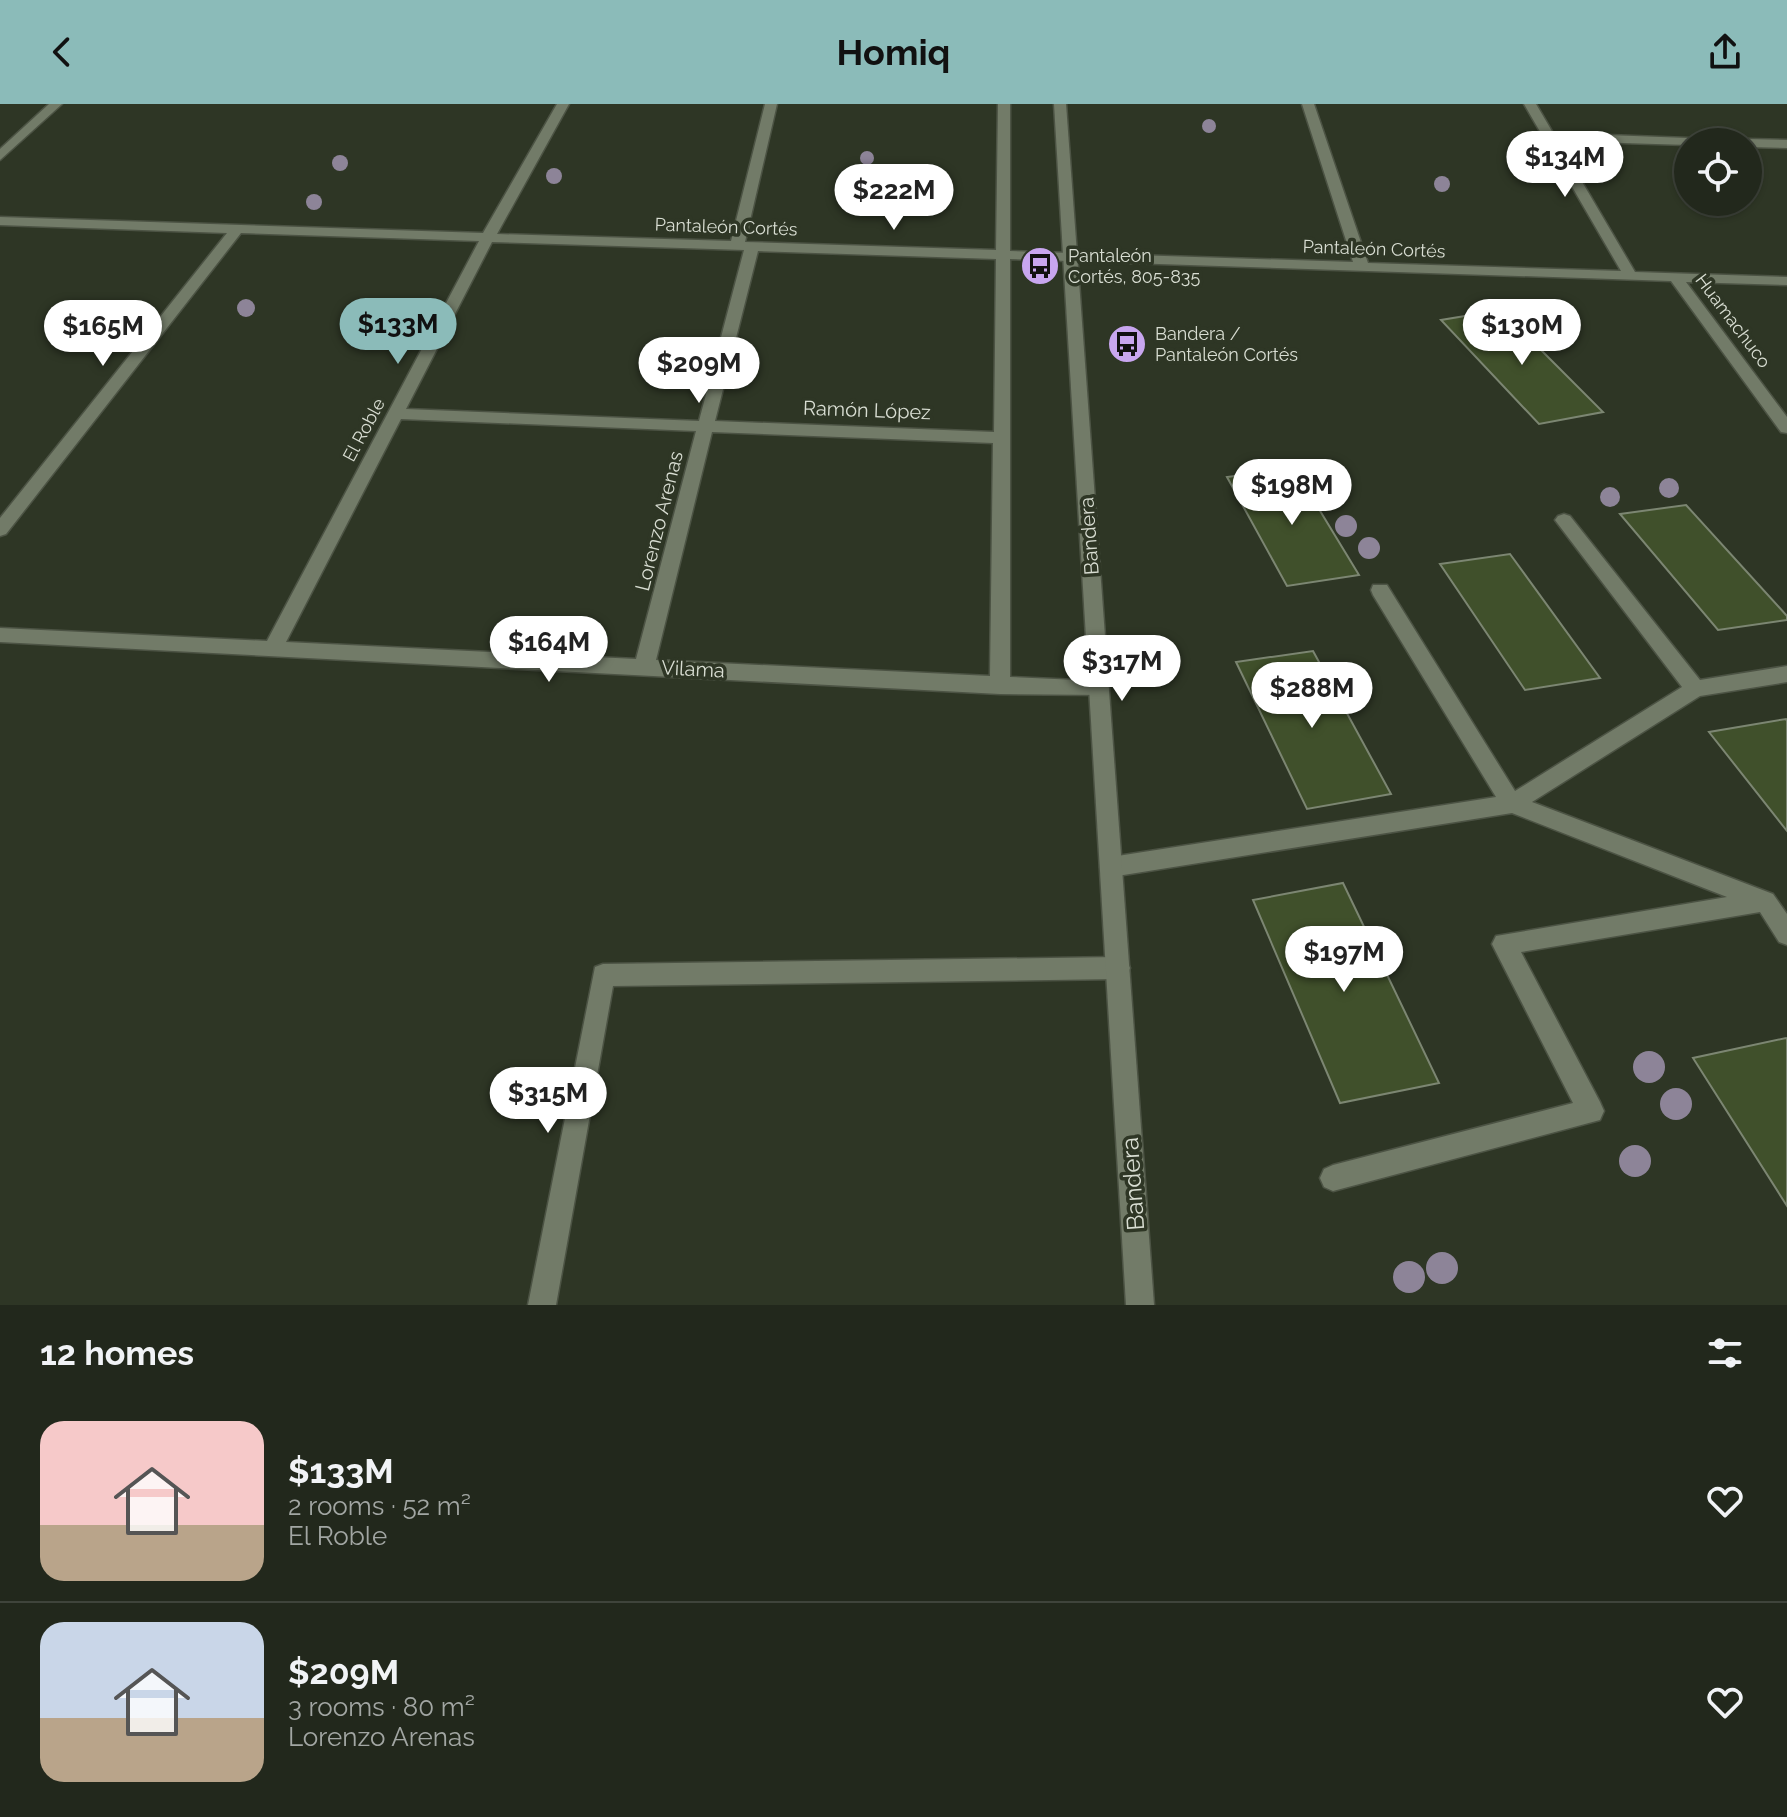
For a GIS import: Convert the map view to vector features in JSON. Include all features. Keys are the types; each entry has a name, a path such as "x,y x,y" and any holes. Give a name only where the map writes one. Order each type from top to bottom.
{"street":[{"path":"0,156 56,104"},
{"name":"El Roble","path":"273,648 488,237 563,104"},
{"name":"Lorenzo Arenas","path":"644,667 706,425 771,104"},
{"path":"1000,686 1004,104"},
{"name":"Bandera","path":"1060,104 1140,1305"},
{"path":"1308,104 1362,267"},
{"path":"1530,104 1631,276"},
{"path":"1551,137 1674,141"},
{"path":"1762,143 1787,144"},
{"name":"Pantaleón Cortés","path":"3,224 488,237 1787,281"},
{"path":"0,530 237,229"},
{"name":"Huamachuco","path":"1675,277 1787,428"},
{"name":"Ramón López","path":"395,414 1002,438"},
{"path":"1564,520 1695,689"},
{"path":"1380,590 1512,804 1765,901 1787,934"},
{"name":"Vilama","path":"0,635 1099,689"},
{"path":"1111,867 1512,804 1695,689 1787,674"},
{"path":"1333,1178 1591,1111 1504,944 1765,901"},
{"path":"542,1305 603,975 1118,968"}],"building":[{"path":"1501,310 1603,412 1539,424 1441,320"},
{"path":"1294,468 1359,575 1287,586 1227,477"},
{"path":"1686,505 1787,616 1787,620 1718,630 1620,514"},
{"path":"1510,554 1600,678 1525,690 1440,564"},
{"path":"1313,651 1391,794 1307,809 1236,662"},
{"path":"1787,721 1787,831 1709,732"},
{"path":"1343,883 1439,1083 1340,1103 1253,900"},
{"path":"1787,1039 1787,1206 1693,1058"}],"place":[{"name":"Pantaleón Cortés, 805-835","path":"1040,266"},
{"name":"Bandera / Pantaleón Cortés","path":"1127,344"}]}
